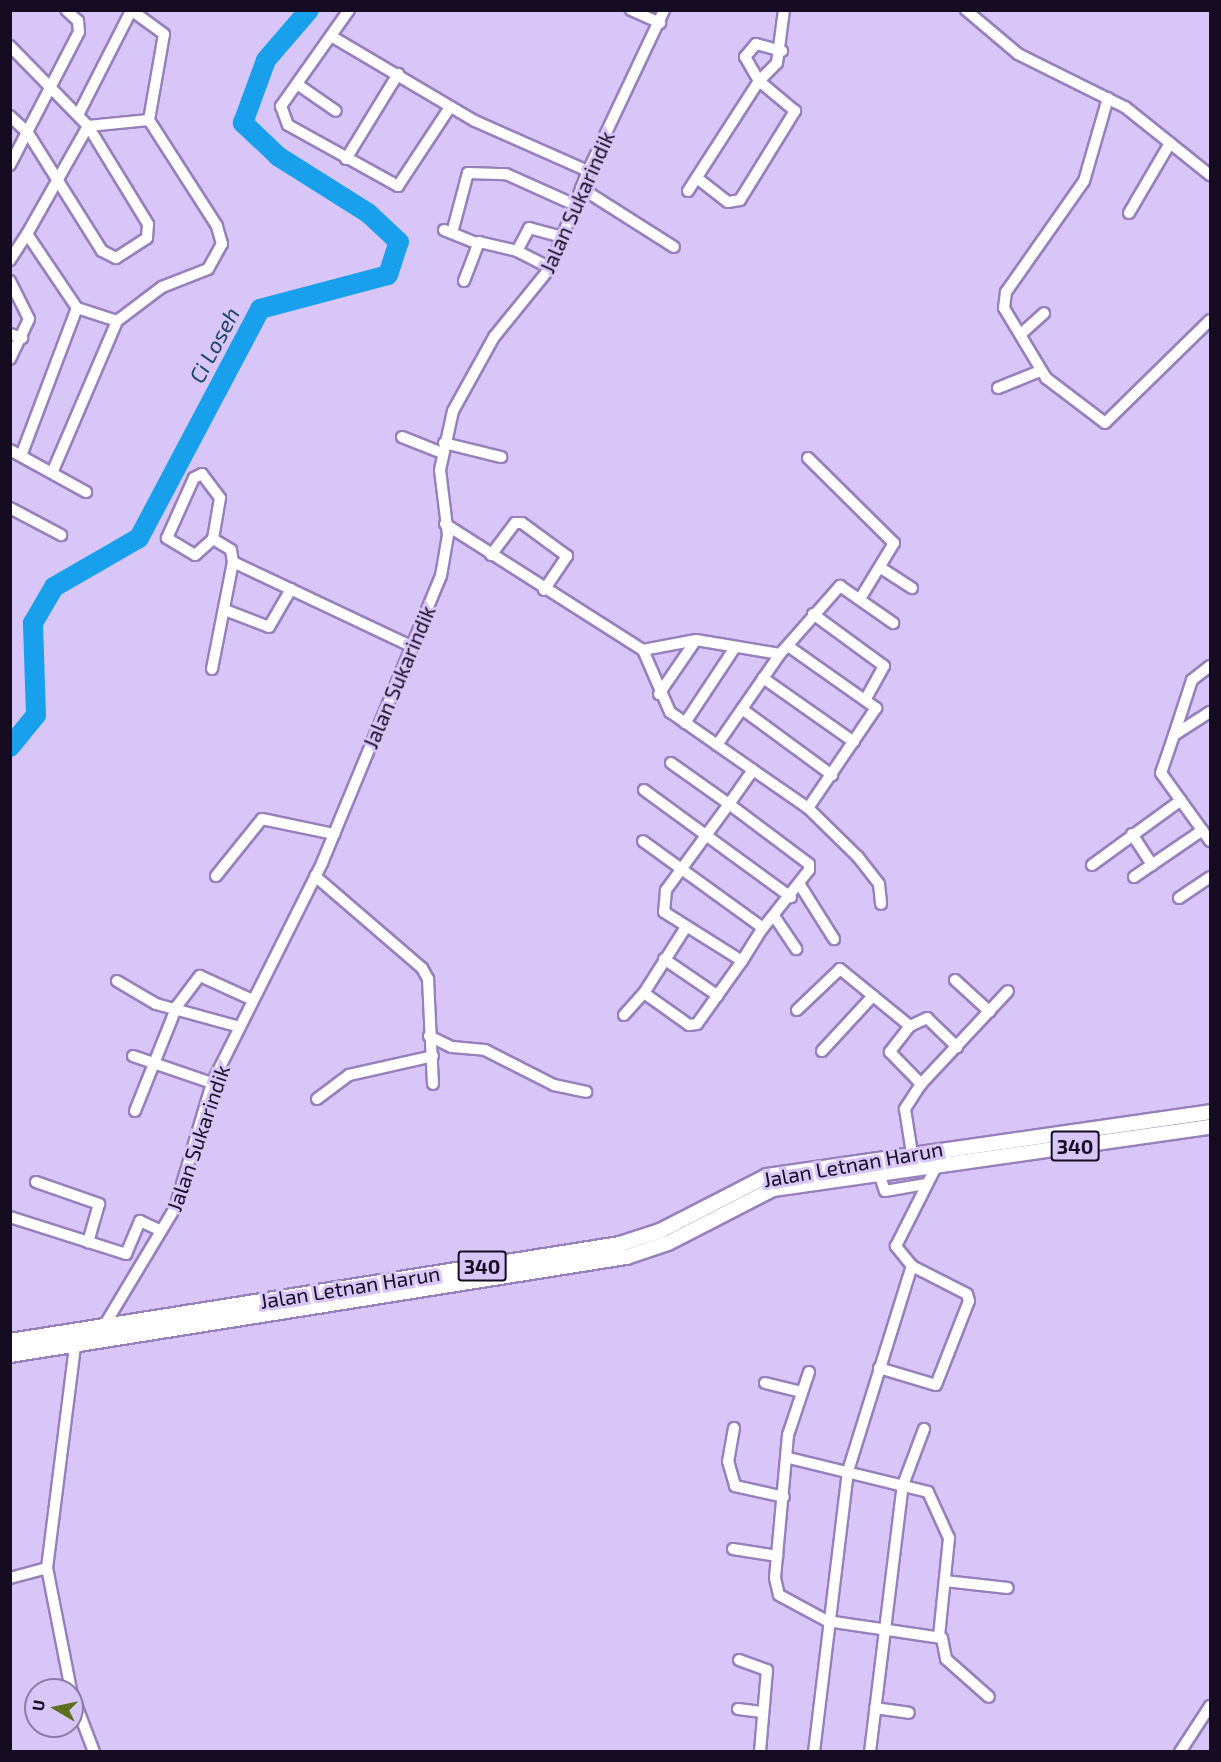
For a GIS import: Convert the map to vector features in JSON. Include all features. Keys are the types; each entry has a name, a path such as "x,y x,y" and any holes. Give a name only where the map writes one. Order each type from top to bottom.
{"main road":[{"name":"Jalan Letnan Harun","path":"375,1290 626,1257 668,1243 773,1189 879,1173 939,1156 1206,1120"},
{"name":"Jalan Letnan Harun","path":"10,1355 101,1335 375,1290 620,1244 660,1231 767,1176 912,1153 939,1156"},
{"name":"Jalan Letnan Harun","path":"10,1341 76,1340"}],"street":[{"path":"10,165 54,89 80,27 66,10"},
{"path":"349,10 281,106 283,119 346,159 399,186 450,107"},
{"path":"631,10 660,23"},
{"name":"Jalan Sukarindik","path":"101,1335 175,1208 212,1083 315,876 412,647 445,561 443,448 476,367 550,268 588,171 660,23 664,10"},
{"path":"688,191 759,81 774,68 782,51 784,10"},
{"path":"966,10 1018,54 1108,98 1210,175"},
{"path":"52,473 117,321 162,286 208,268 222,244 217,226 149,120 166,39 131,11 78,115"},
{"path":"331,36 450,107 588,171"},
{"path":"697,178 728,202 740,200 795,111 759,81 744,62 752,48 759,44 782,51"},
{"path":"10,46 88,126 150,233 116,258 106,255 54,178 28,133 10,116"},
{"path":"346,159 398,74"},
{"path":"297,84 336,111"},
{"path":"1108,98 1084,181 1004,297 1004,308 1022,334 1040,370 1109,423 1210,320"},
{"path":"88,126 149,120"},
{"path":"10,260 14,246 27,234 54,178 88,126"},
{"path":"1129,213 1170,143"},
{"path":"550,268 517,251 477,243 448,232 468,173 506,174 575,205"},
{"path":"581,188 674,246"},
{"path":"517,251 529,228 562,237"},
{"path":"27,234 77,308 117,321"},
{"path":"464,281 477,243"},
{"path":"10,281 28,313 22,338 10,359"},
{"path":"21,456 77,308"},
{"path":"1022,334 1044,313"},
{"path":"10,334 22,338"},
{"path":"998,388 1040,370"},
{"path":"402,437 443,448 501,457"},
{"path":"10,450 87,492"},
{"path":"808,458 894,543 881,568 860,599"},
{"path":"202,474 220,498 213,539 195,555 167,538 194,478 202,474"},
{"path":"10,508 61,535"},
{"path":"491,555 515,524 522,523 567,556 544,590"},
{"path":"445,524 544,590 643,650 659,693 685,723 808,808 869,870 881,904"},
{"path":"212,669 233,562 231,550 213,539"},
{"path":"233,562 412,647"},
{"path":"881,568 912,588"},
{"path":"717,745 784,650 835,587 860,599 893,623"},
{"path":"225,610 269,627 291,590"},
{"path":"813,614 884,666 866,698"},
{"path":"643,650 696,640 734,650 784,650 866,698 876,708 808,808"},
{"path":"659,693 696,640"},
{"path":"685,723 734,650"},
{"path":"1210,666 1191,681 1160,770 1210,841"},
{"path":"764,678 854,742"},
{"path":"742,710 832,775"},
{"path":"1174,735 1210,712"},
{"path":"644,993 692,1026 718,996 763,928 800,885 809,864 671,762"},
{"path":"742,961 686,927 662,905 683,868 753,770"},
{"path":"644,790 791,897"},
{"path":"1092,865 1180,800"},
{"path":"216,876 262,819 334,834"},
{"path":"1134,877 1203,830"},
{"path":"1132,834 1152,865"},
{"path":"643,841 763,928"},
{"path":"315,876 423,968 428,979 433,1084"},
{"path":"1179,898 1210,877"},
{"path":"800,885 834,939"},
{"path":"774,916 796,949"},
{"path":"624,1015 644,993 686,927"},
{"path":"664,959 718,996"},
{"path":"796,1010 836,968 910,1026"},
{"path":"135,1111 177,1006 203,975 253,1000"},
{"path":"955,980 990,1012"},
{"path":"117,981 156,1004 177,1006 240,1027"},
{"path":"912,1153 905,1109 921,1084 1008,991"},
{"path":"822,1051 873,996"},
{"path":"921,1084 890,1054 910,1026 927,1018 957,1047"},
{"path":"429,1036 452,1047 485,1050 554,1085 586,1092"},
{"path":"133,1056 212,1083"},
{"path":"317,1099 349,1075 433,1056"},
{"path":"879,1368 936,1385 969,1301 967,1294 912,1266 896,1246 939,1156"},
{"path":"879,1173 885,1191 926,1184"},
{"path":"36,1182 99,1204 88,1242"},
{"path":"10,1217 126,1254 140,1221 161,1231"},
{"path":"814,1752 827,1621 848,1471 912,1266"},
{"path":"68,1678 47,1568 76,1340"},
{"path":"809,1372 800,1392 788,1435 789,1458 777,1556 779,1595 827,1621 939,1637"},
{"path":"765,1383 800,1392"},
{"path":"734,1428 728,1461 735,1486 784,1497"},
{"path":"870,1752 903,1485 924,1429"},
{"path":"789,1458 928,1492 936,1516 948,1531 939,1637 946,1659 989,1697"},
{"path":"733,1549 777,1556"},
{"path":"10,1578 47,1568"},
{"path":"945,1581 1008,1588"},
{"path":"739,1660 767,1670 760,1752"},
{"path":"1180,1752 1210,1706"},
{"path":"875,1708 909,1713"},
{"path":"738,1709 762,1712"},
{"path":"84,1726 94,1752"}],"waterway":[{"name":"Ci Loseh","path":"10,747 36,715 33,623 54,587 139,538 260,309 388,275 399,242 368,213 279,157 243,123 266,60 309,10"}]}
